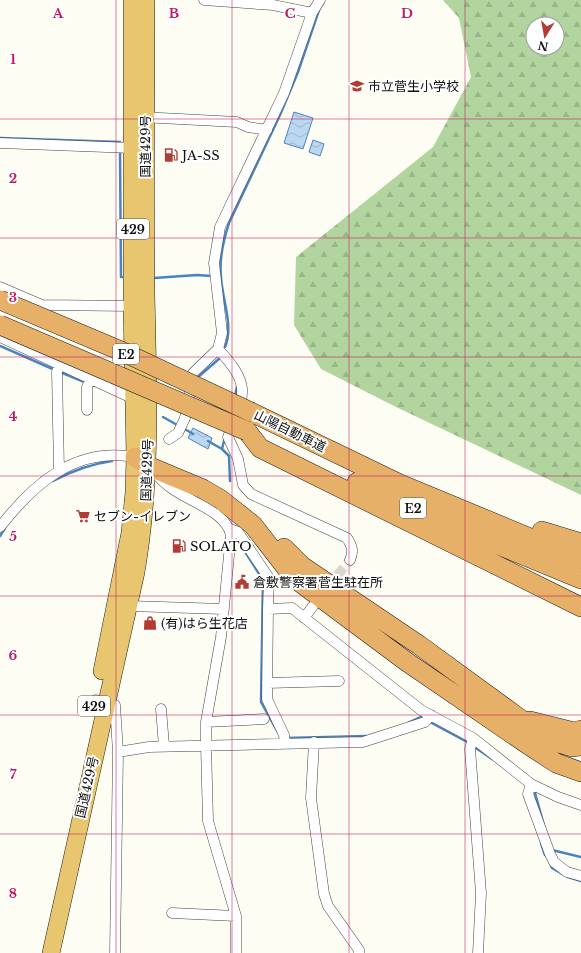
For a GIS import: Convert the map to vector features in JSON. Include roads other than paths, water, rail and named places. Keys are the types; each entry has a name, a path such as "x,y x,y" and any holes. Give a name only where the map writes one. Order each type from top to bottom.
{"highway":[{"name":"国道429号","path":"40,953 101,701 129,606 142,535 146,462 139,117 132,0"},
{"name":"国道429号","path":"51,953 101,701 130,533 146,462 134,399 132,306 124,147 139,117 146,0"},
{"name":"山陽自動車道","path":"0,300 121,351 400,484 581,559"},
{"name":"山陽自動車道","path":"0,325 247,431 404,504 581,579"},
{"path":"247,431 260,448 581,607"},
{"path":"146,462 187,469 206,478 225,490 242,503 302,566 419,645 519,718 534,732 549,740 572,747 581,746"},
{"path":"146,462 203,489 220,499 253,525 294,578 407,662 527,744 556,763 581,772"},
{"path":"400,484 581,543"},
{"path":"519,718 539,725 574,732 581,730"}],"street":[{"path":"204,0 273,5 312,13"},
{"path":"169,439 181,427 185,418 193,373 218,349 222,332 214,263 220,227 284,93 312,13 320,0"},
{"path":"139,117 237,122 248,127 267,130"},
{"path":"0,143 124,147"},
{"path":"0,288 42,305 132,306"},
{"path":"0,337 58,368 89,382 134,399"},
{"path":"218,349 240,378 243,388 243,398 228,437 238,459 243,485 251,494 347,538 352,546 353,554 350,560"},
{"path":"58,368 59,470"},
{"path":"87,410 89,382"},
{"path":"0,527 41,484 59,470 77,461 95,456 117,454 146,462 167,486 222,517 269,578 268,704 284,739"},
{"path":"233,530 231,535 221,637 206,722 206,745 208,821 236,916 236,953"},
{"path":"129,606 224,609"},
{"path":"304,618 313,606"},
{"path":"268,609 292,608 428,719 472,742 530,787 581,805"},
{"path":"267,683 339,681"},
{"path":"101,701 115,705 118,752 115,953"},
{"path":"161,709 164,746"},
{"path":"206,722 264,719"},
{"path":"118,752 149,747 206,745 284,739 314,742 364,742 428,719"},
{"path":"314,742 311,798 324,894 328,906 359,950 359,953"},
{"path":"472,742 481,893 478,953"},
{"path":"530,787 543,835 554,862 568,872 581,876"},
{"path":"172,913 236,916"}],"water":[{"path":"294,112 313,118 303,149 284,143"},
{"path":"313,140 324,144 320,156 309,152"},
{"path":"193,428 212,438 208,449 188,438"}],"waterway":[{"path":"225,347 228,321 221,270 221,256 225,236 229,223 280,115 298,72 319,10"},
{"path":"0,138 120,142 120,144"},
{"path":"120,149 122,277"},
{"path":"154,278 197,275 212,276"},
{"path":"0,346 55,370"},
{"path":"197,378 220,358"},
{"path":"60,372 87,383"},
{"path":"235,397 237,386"},
{"path":"163,417 179,426"},
{"path":"183,428 193,434"},
{"path":"225,437 222,449 229,456 230,481"},
{"path":"208,441 222,449"},
{"path":"53,481 81,468 112,461"},
{"path":"0,536 5,528"},
{"path":"242,547 263,580 261,702 281,738"},
{"path":"408,723 421,717 423,719"},
{"path":"430,722 469,743"},
{"path":"286,738 367,736"},
{"path":"473,746 492,759"},
{"path":"532,791 535,793 545,829"},
{"path":"541,843 545,855"},
{"path":"552,850 581,857"},
{"path":"550,863 552,868 564,875"},
{"path":"568,877 581,881"}],"tunnel":[{"path":"328,587 350,560"}],"place":[{"name":"市立菅生小学校","path":"357,86"},
{"name":"JA-SS","path":"171,155"},
{"name":"セブン-イレブン","path":"83,516"},
{"name":"SOLATO","path":"179,546"},
{"name":"倉敷警察署菅生駐在所","path":"242,582"},
{"name":"(有)はら生花店","path":"150,623"}]}
